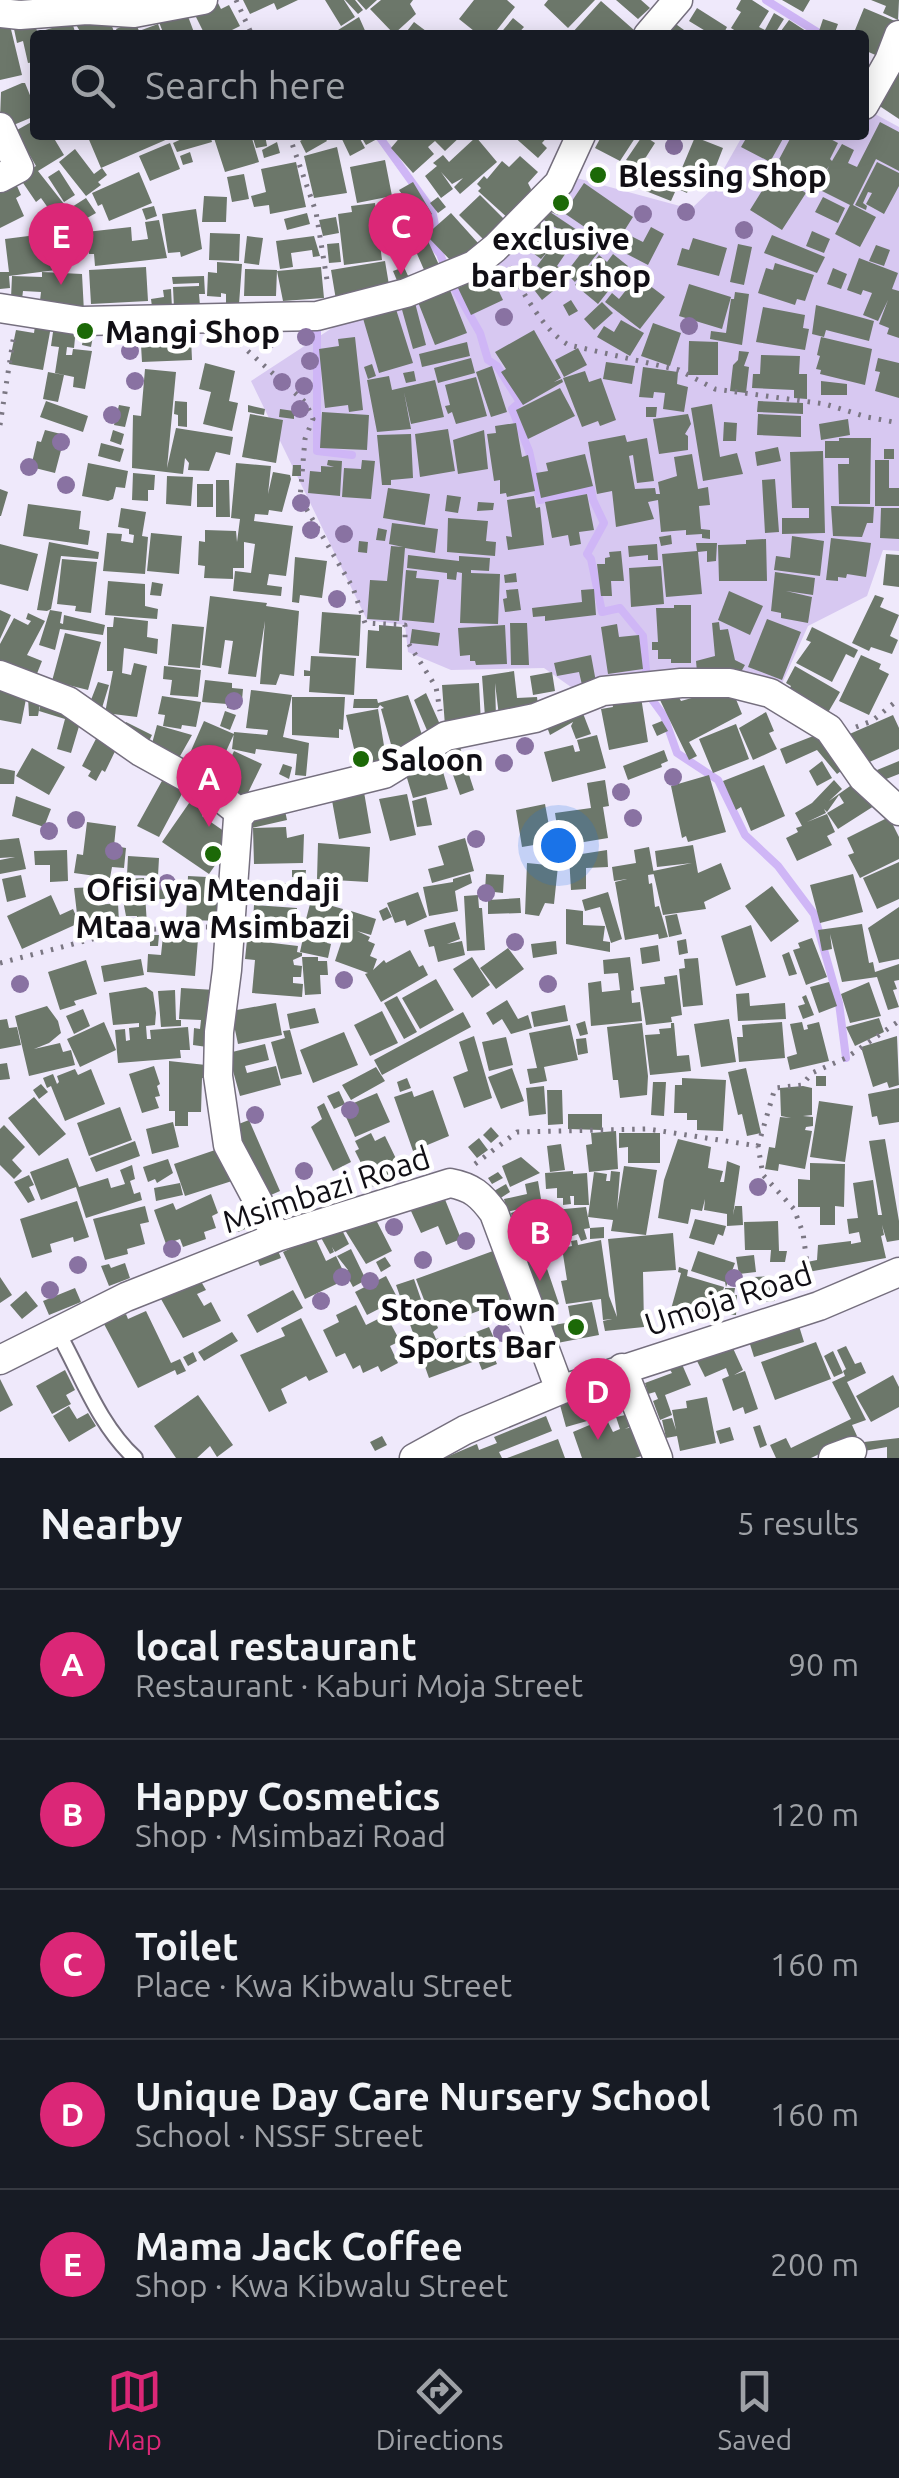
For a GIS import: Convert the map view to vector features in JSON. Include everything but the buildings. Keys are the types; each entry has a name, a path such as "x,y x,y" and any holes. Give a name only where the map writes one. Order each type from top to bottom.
{"street":[{"path":"0,13 134,12 203,0"},
{"path":"652,30 678,0"},
{"path":"869,97 890,61 899,35"},
{"path":"0,127 19,168 0,178"},
{"path":"10,310 82,320 332,314 406,293 474,265 495,248 559,183 579,140"},
{"path":"0,675 68,701 141,752 215,793 240,812"},
{"path":"240,812 325,786 384,774 446,736 536,718 603,691 701,683 751,686 770,693 828,729 863,778 899,811"},
{"path":"240,812 218,1032 218,1076 228,1145 278,1237"},
{"name":"Msimbazi Road","path":"0,1360 126,1297 278,1237 450,1183 468,1186 482,1196 494,1214 560,1390"},
{"name":"Umoja Road","path":"414,1458 465,1430 560,1390 819,1306 899,1272"},
{"path":"622,1368 658,1458"}],"lane":[{"path":"56,1330 101,1415 121,1446 135,1458"}],"path":[{"path":"236,0 250,30"},
{"path":"291,140 316,212 332,314"},
{"path":"495,248 533,310 569,345 680,370 715,390 825,404 899,423"},
{"path":"0,425 10,350 10,310"},
{"path":"206,318 256,356 306,403 313,419 306,440 300,498 353,588 366,623 405,625 405,638 436,687 446,736"},
{"path":"828,729 851,728 872,721 899,700"},
{"path":"0,962 144,929 230,927"},
{"path":"819,1306 808,1278 803,1233 794,1208 764,1175 758,1146 775,1088 802,1085 812,1074 846,1058 899,1021"},
{"path":"468,1186 474,1165 517,1132 648,1129 758,1146"}],"shaded area":[{"path":"869,111 899,127 899,551 883,550 867,596 808,626 780,688 571,687 544,668 451,670 408,652 405,625 367,620 251,381 355,313 481,263 558,173 691,209 713,188 740,140 869,140"}],"waterway":[{"path":"766,0 814,30"},
{"path":"382,140 432,210 435,225 425,235 446,269"},
{"path":"451,282 480,333 488,360 497,366 520,402 512,409 529,451 540,500 591,489 604,523 587,554 602,612 620,608 643,636 647,682"},
{"path":"317,321 317,451 352,455"},
{"path":"648,694 664,716 677,753 718,780 745,835 778,866 814,914 839,1003 846,1058"}],"place":[{"name":"Blessing Shop","path":"598,175"},
{"name":"exclusive barber shop","path":"561,203"},
{"name":"Toilet","path":"401,275"},
{"name":"Mama Jack Coffee","path":"61,285"},
{"name":"Mangi Shop","path":"85,331"},
{"name":"Saloon","path":"361,759"},
{"name":"local restaurant","path":"209,827"},
{"name":"Ofisi ya Mtendaji Mtaa wa Msimbazi","path":"213,854"},
{"name":"Happy Cosmetics","path":"540,1281"},
{"name":"Stone Town Sports Bar","path":"576,1327"},
{"name":"Unique Day Care Nursery School","path":"598,1440"}]}
